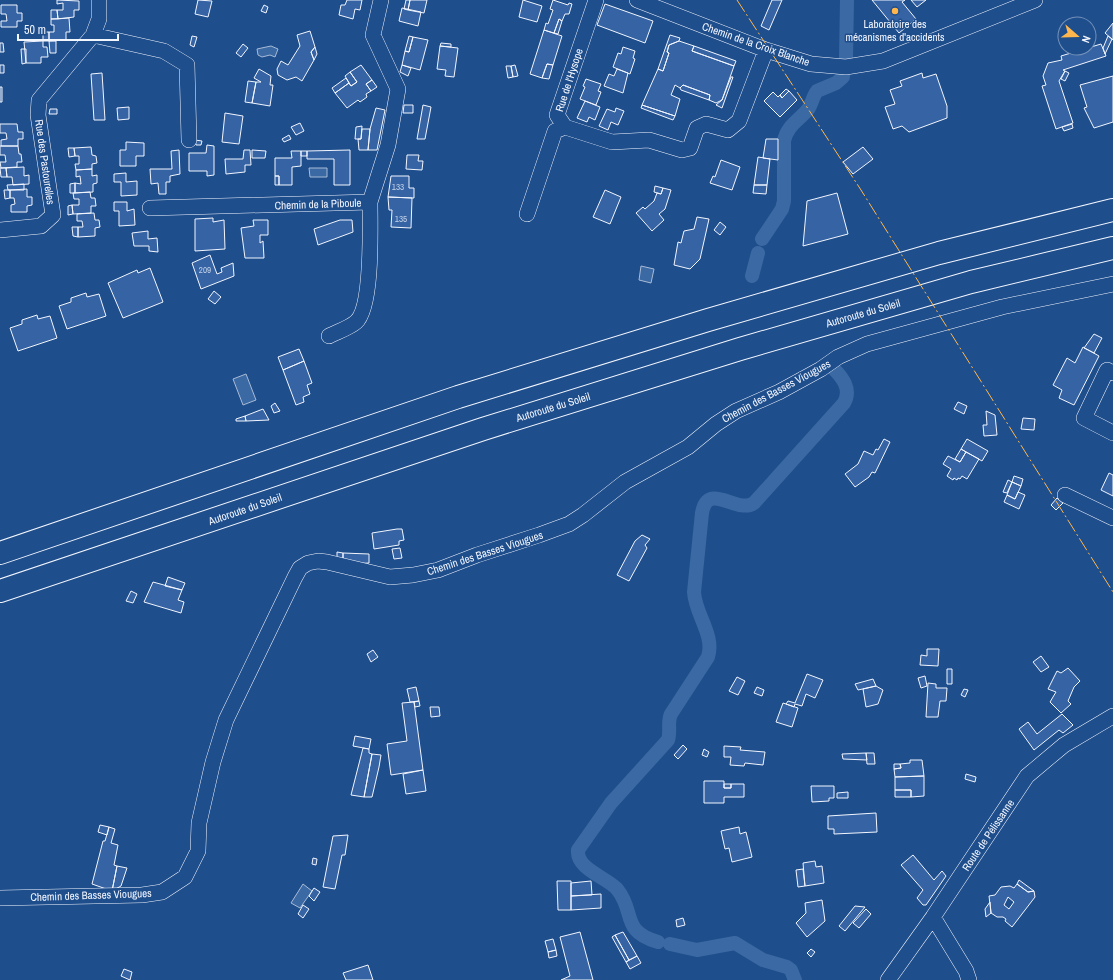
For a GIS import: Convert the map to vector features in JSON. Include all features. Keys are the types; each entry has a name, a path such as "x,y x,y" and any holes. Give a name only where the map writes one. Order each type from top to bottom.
{"highway":[{"path":"0,552 458,396 708,320 939,253 1113,210"},
{"name":"Autoroute du Soleil","path":"0,591 483,429 732,351 971,282 1113,248"}],"street":[{"name":"Rue des Pastourelles","path":"0,230 41,226 53,215 38,115 39,100 93,35 99,19 99,0"},
{"name":"Chemin de la Piboule","path":"150,208 370,202 388,145 398,89 373,35 381,0"},
{"name":"Rue de l'Hysope","path":"596,0 557,115 565,127 612,142 649,140 682,150 690,148 697,128 706,124 728,130 739,121 766,50"},
{"name":"Chemin de la Croix Blanche","path":"637,0 766,50 811,64 846,67 889,58 1035,0"},
{"path":"93,35 164,51 187,65 189,140"},
{"path":"527,214 555,131 565,127"},
{"path":"329,336 356,322 365,305 370,258 370,202"},
{"name":"Chemin des Basses Viougues","path":"0,898 142,895 162,892 186,877 198,851 198,823 213,762 226,720 295,577 300,568 308,563 327,562 390,577 413,576 438,570 477,555 539,536 569,524 584,515 625,482 688,447 716,424 736,411 779,392 821,369 838,357 867,344 1002,307 1113,284"},
{"path":"1113,373 1107,370 1084,418 1113,433"},
{"path":"1065,495 1113,518"},
{"name":"Route de Pélissanne","path":"888,980 1027,776 1064,745 1113,716"},
{"path":"933,916 966,970 969,980"}],"water":[{"path":"271,46 278,49 275,57 270,55 262,57 258,55 257,49"},
{"path":"309,168 327,168 327,177 310,177"},
{"path":"641,266 654,269 651,283 639,280"},
{"path":"246,374 256,400 243,405 233,379"},
{"path":"303,884 312,891 300,908 291,903"}],"building":[{"path":"57,0 79,1 79,10 74,10 74,17 58,19 57,10 63,10 63,3 57,4"},
{"path":"198,0 212,1 208,17 195,14"},
{"path":"347,0 362,0 360,10 355,9 353,19 339,15 341,5 345,5"},
{"path":"406,0 410,0 408,10 404,9"},
{"path":"410,0 427,0 424,13 408,10"},
{"path":"523,0 542,6 537,22 519,17"},
{"path":"553,0 568,5 569,3 572,4 569,14 565,14 562,21 559,19 554,33 544,30 553,10 550,9"},
{"path":"772,0 782,0 769,30 761,26"},
{"name":"Laboratoire des mécanismes d'accidents","path":"872,0 905,0 902,2 916,19 899,33"},
{"name":"Laboratoire des mécanismes d'accidents","path":"911,0 926,0 917,7"},
{"path":"605,4 653,21 645,43 597,25"},
{"path":"1,5 17,5 17,13 22,13 22,21 17,21 17,27 1,27 1,21 7,21 6,14 1,14"},
{"path":"264,5 268,7 266,13 261,11"},
{"path":"402,8 421,12 418,26 399,21"},
{"path":"51,10 57,10 58,19 51,19"},
{"path":"69,18 70,32 66,32 66,40 49,41 49,32 54,32 54,25 51,25 51,19"},
{"path":"559,19 562,21 558,34 554,33"},
{"path":"1113,23 1113,40 1105,33"},
{"path":"544,30 562,36 553,65 547,64 542,78 530,74"},
{"path":"310,31 315,47 311,52 314,60 302,81 296,77 287,80 278,75 277,69 281,61 288,65 300,46 297,35"},
{"path":"43,32 49,32 49,41 43,41"},
{"path":"670,35 680,38 679,41 669,45 667,52 669,53 663,71 658,69"},
{"path":"192,36 197,37 194,47 190,45"},
{"path":"409,36 413,37 409,52 405,51"},
{"path":"1108,36 1112,39 1105,54 1103,48"},
{"path":"413,37 428,40 420,70 402,65 405,51 409,52"},
{"path":"43,41 43,47 47,47 48,57 41,57 41,63 26,63 24,42"},
{"path":"49,41 56,41 56,53 50,53"},
{"path":"679,41 694,46 692,51 734,66 722,100 716,103 709,100 710,95 683,85 680,88 675,85 671,95 680,99 675,116 642,105 658,69 663,71 669,53 667,52 669,45"},
{"path":"0,43 3,43 4,52 0,52"},
{"path":"441,43 451,44 451,47 440,46"},
{"path":"243,44 248,48 241,57 236,53"},
{"path":"1101,44 1106,56 1063,70 1065,71 1059,81 1073,123 1056,129 1042,86 1046,85 1043,76 1048,63 1062,60 1061,56 1097,56 1097,45"},
{"path":"440,46 458,48 454,77 445,76 446,70 437,69"},
{"path":"694,46 736,61 734,66 692,51"},
{"path":"315,47 317,54 314,60 311,52"},
{"path":"623,47 635,51 633,58 635,59 630,74 613,67 618,53 621,54"},
{"path":"21,49 26,49 26,63 22,64"},
{"path":"547,64 553,65 549,79 542,78"},
{"path":"0,65 4,65 4,73 0,73"},
{"path":"361,65 372,80 366,84 371,91 366,94 367,97 360,102 358,100 347,108 335,93 349,83 351,86 357,82 350,72"},
{"path":"402,65 411,68 408,76 400,72"},
{"path":"515,65 518,76 513,77 511,66"},
{"path":"506,66 511,66 513,77 508,78"},
{"path":"259,69 271,76 270,85 273,85 270,106 252,103 256,82 261,82 254,78"},
{"path":"617,69 628,73 623,93 604,86 609,74 614,76"},
{"path":"1065,71 1069,73 1065,81 1061,79"},
{"path":"350,72 357,82 351,86 345,76"},
{"path":"102,73 105,120 94,120 91,74"},
{"path":"922,73 923,78 936,74 947,106 947,118 909,132 902,126 893,129 885,107 895,104 890,90 902,86 900,81"},
{"path":"1113,76 1113,122 1094,128 1084,108 1087,107 1080,85"},
{"path":"731,77 733,77 722,108 716,105 722,100"},
{"path":"346,78 349,83 335,93 332,88"},
{"path":"586,79 601,84 598,91 601,92 596,105 580,99 585,87 583,86"},
{"path":"372,80 377,87 371,91 366,84"},
{"path":"248,81 256,82 252,103 245,102"},
{"path":"683,85 710,95 709,100 681,90 680,88"},
{"path":"0,87 2,87 2,102 0,102"},
{"path":"786,89 789,91 782,98 780,95"},
{"path":"789,91 797,100 780,117 764,101 773,92 778,97 780,95 782,98"},
{"path":"585,101 600,107 595,120 589,117 587,122 577,118"},
{"path":"404,105 413,105 413,113 403,113"},
{"path":"423,105 431,107 425,139 417,139"},
{"path":"642,105 675,116 673,120 641,108"},
{"path":"129,107 129,119 118,120 117,108"},
{"path":"376,108 385,110 377,150 368,150 370,129"},
{"path":"616,108 624,111 618,125 611,122 608,130 599,126 607,109 615,112"},
{"path":"50,109 57,109 57,114 49,114"},
{"path":"225,113 243,116 239,144 222,142"},
{"path":"300,123 304,131 296,135 291,127"},
{"path":"0,124 17,124 18,132 23,132 23,139 18,139 18,146 1,146 1,140 7,139 6,133 0,133"},
{"path":"1072,124 1073,128 1064,131 1062,127"},
{"path":"362,126 361,139 355,139 356,127"},
{"path":"362,129 370,129 368,150 359,150 358,139 361,139"},
{"path":"289,135 291,139 284,142 282,139"},
{"path":"766,139 778,139 778,160 763,158"},
{"path":"195,140 202,141 201,145 196,145"},
{"path":"126,142 144,143 144,156 136,156 136,166 120,166 120,150 126,150"},
{"path":"207,145 214,146 214,175 207,176 207,171 189,171 189,153 206,153"},
{"path":"0,146 18,146 22,162 17,162 17,167 1,168 0,162 6,162 5,155 0,155"},
{"path":"91,147 92,155 96,156 97,163 92,164 92,169 76,170 75,164 79,164 79,156 75,156 74,148"},
{"path":"863,147 873,159 853,174 843,162"},
{"path":"68,148 74,148 75,156 69,157"},
{"path":"179,150 180,174 170,176 170,182 166,182 166,194 159,194 158,183 151,184 150,169 172,169 171,151"},
{"path":"244,150 250,150 251,165 245,165 245,172 226,174 225,159 243,159"},
{"path":"252,150 266,151 265,158 252,158"},
{"path":"350,150 350,185 334,185 334,159 307,159 307,151"},
{"path":"291,151 301,151 301,166 292,167 292,185 279,185 279,176 275,176 275,158 292,158"},
{"path":"301,151 307,151 307,156 301,156"},
{"path":"407,155 419,155 418,161 423,161 422,170 406,169"},
{"path":"758,157 770,159 767,185 754,185"},
{"path":"721,160 740,167 732,190 710,183 713,176 715,177"},
{"path":"24,167 24,176 29,175 29,184 13,185 12,177 7,177 6,168"},
{"path":"0,168 6,168 7,177 1,177"},
{"path":"92,169 92,176 97,175 97,183 93,184 93,192 75,193 75,183 81,184 80,176 76,177 76,170"},
{"path":"126,173 126,182 137,181 137,195 121,196 121,182 114,182 114,174"},
{"path":"275,176 279,176 279,185 275,185"},
{"path":"391,176 409,176 409,188 414,188 414,198 388,197"},
{"path":"75,183 75,193 70,193 70,184"},
{"path":"24,184 24,190 8,190 7,185"},
{"path":"754,185 767,185 766,194 753,193"},
{"path":"655,186 663,188 661,194 654,192"},
{"path":"663,188 671,190 665,209 659,214 664,220 652,231 636,213 643,207 645,209 654,201 657,193 661,194"},
{"path":"27,189 27,197 32,197 32,205 27,206 27,212 11,212 11,205 15,204 14,198 10,198 10,190"},
{"path":"4,190 10,190 10,198 5,199"},
{"path":"605,190 621,197 610,224 593,217"},
{"path":"90,192 91,198 95,198 96,206 91,206 91,213 73,214 72,205 79,205 79,199 74,199 73,193"},
{"path":"837,193 848,234 803,246 807,201"},
{"path":"388,197 412,198 411,228 391,227 392,210 389,210"},
{"path":"114,202 127,202 127,211 134,209 135,225 119,226 119,211 114,211"},
{"path":"72,205 73,214 68,215 68,206"},
{"path":"94,213 95,220 99,220 100,227 95,228 95,236 78,237 78,227 83,227 82,221 77,221 77,214"},
{"path":"697,217 709,219 700,259 690,269 674,265 678,242 681,243 684,231 694,229"},
{"path":"213,218 213,222 224,220 225,249 195,251 195,219"},
{"path":"253,220 268,220 268,235 260,235 260,243 263,241 264,258 245,258 241,228 254,226"},
{"path":"340,220 352,220 353,232 318,245 314,229"},
{"path":"720,222 726,227 720,235 714,230"},
{"path":"72,227 78,227 78,237 73,236"},
{"path":"148,231 148,239 157,238 158,252 149,251 149,246 134,246 132,233"},
{"path":"210,255 217,274 222,272 221,268 233,263 234,276 201,289 192,263"},
{"path":"150,268 163,302 123,318 108,283 137,270 138,273"},
{"path":"214,291 221,297 215,304 208,299"},
{"path":"86,293 87,297 99,294 106,316 67,329 59,306 71,302 71,298"},
{"path":"37,315 38,319 50,316 57,338 18,351 10,328 22,324 22,320"},
{"path":"1094,334 1102,338 1094,353 1084,348"},
{"path":"1083,347 1099,356 1074,405 1059,398 1062,390 1053,385 1067,358 1075,363"},
{"path":"299,349 304,361 283,370 278,357"},
{"path":"304,361 312,383 307,385 310,394 303,397 304,402 296,405 283,370"},
{"path":"958,402 967,406 964,414 954,409"},
{"path":"275,403 280,411 274,413 271,406"},
{"path":"263,409 269,420 246,421 245,416"},
{"path":"986,411 995,415 997,435 984,436 983,425 987,425"},
{"path":"245,416 246,421 236,421 236,419"},
{"path":"1023,418 1035,419 1034,430 1021,429"},
{"path":"884,439 890,442 875,473 872,472 869,477 855,487 845,474 858,464 864,451 873,455 876,449 878,450"},
{"path":"967,439 988,451 982,461 961,449"},
{"path":"961,449 966,452 960,462 955,459"},
{"path":"966,452 979,459 967,479 962,476 960,479 958,478 957,480 954,478 953,480 947,476 951,469 943,464 948,456 960,462"},
{"path":"1109,473 1113,475 1113,496 1101,490"},
{"path":"1014,476 1023,479 1021,486 1012,482"},
{"path":"1008,480 1012,482 1007,493 1003,492"},
{"path":"1012,482 1021,486 1015,499 1007,495"},
{"path":"1018,492 1025,495 1019,509 1004,502 1007,495 1015,499"},
{"path":"1057,498 1063,503 1056,510 1051,505"},
{"path":"402,529 404,540 399,541 399,545 374,549 372,533"},
{"path":"642,535 650,539 645,545 647,548 629,581 617,575 635,541"},
{"path":"400,548 402,558 394,559 392,549"},
{"path":"337,552 343,553 343,561 337,561"},
{"path":"343,553 369,554 369,563 350,564 343,561"},
{"path":"168,577 185,583 182,590 165,586"},
{"path":"153,582 182,590 178,600 184,602 181,613 144,602"},
{"path":"131,591 137,594 133,603 126,601"},
{"path":"927,649 939,649 938,666 920,665 921,655 927,656"},
{"path":"373,650 378,657 371,662 367,654"},
{"path":"1041,656 1049,667 1041,672 1033,662"},
{"path":"1068,668 1080,681 1074,687 1068,701 1071,704 1061,713 1050,702 1056,692 1048,689 1057,671 1061,673"},
{"path":"947,669 952,669 952,684 947,684"},
{"path":"807,674 823,680 815,698 806,694 802,706 795,704 794,707 786,704 788,701 795,703"},
{"path":"925,676 927,686 921,688 918,678"},
{"path":"737,677 745,681 738,695 729,691"},
{"path":"873,679 876,686 858,690 855,684"},
{"path":"928,683 936,684 936,688 947,688 946,701 940,701 938,717 926,717"},
{"path":"876,686 883,690 878,704 866,707 863,689"},
{"path":"416,687 419,701 410,702 407,689"},
{"path":"757,687 764,690 762,696 754,693"},
{"path":"964,689 968,690 965,697 961,695"},
{"path":"419,701 420,706 415,707 414,702"},
{"path":"414,702 423,770 391,775 387,744 407,741 402,703"},
{"path":"783,703 798,708 792,727 776,722"},
{"path":"430,707 439,707 440,716 431,717"},
{"path":"1062,714 1073,725 1063,733 1059,730 1034,750 1019,729 1028,722 1037,734"},
{"path":"355,736 371,739 369,749 353,746"},
{"path":"683,745 687,749 678,759 674,755"},
{"path":"724,746 741,747 740,750 765,752 763,765 745,763 744,766 730,765 731,757 724,757"},
{"path":"363,748 369,749 369,753 372,754 364,797 351,795"},
{"path":"704,749 709,752 707,757 702,755"},
{"path":"866,753 867,760 843,759 842,754"},
{"path":"866,753 874,753 875,764 867,764"},
{"path":"372,754 381,755 379,767 372,797 364,797"},
{"path":"910,760 922,760 924,776 895,777 894,769 901,768 900,764 910,763"},
{"path":"894,764 900,764 901,768 894,769"},
{"path":"423,770 426,791 406,794 403,774"},
{"path":"966,774 976,777 975,782 965,779"},
{"path":"924,776 924,796 911,797 911,790 895,790 895,777"},
{"path":"704,781 724,781 724,788 731,788 731,784 744,784 744,797 724,797 724,803 704,803"},
{"path":"724,784 731,784 731,788 724,788"},
{"path":"811,786 834,786 834,798 829,798 829,801 812,802"},
{"path":"895,790 911,790 911,797 895,797"},
{"path":"848,792 848,798 837,798 837,793"},
{"path":"876,813 877,832 834,834 834,829 828,829 828,816"},
{"path":"100,825 109,827 107,835 98,832"},
{"path":"109,827 115,829 111,843 118,845 114,865 117,866 112,891 92,884 103,841 105,841"},
{"path":"739,827 740,834 746,832 752,857 732,862 729,848 725,849 721,831"},
{"path":"348,835 345,855 342,855 335,889 323,887 333,836"},
{"path":"913,855 934,880 942,871 946,876 926,905 923,905 917,898 923,890 901,865"},
{"path":"313,858 317,859 316,865 312,864"},
{"path":"815,861 816,867 822,866 824,883 805,886 803,863"},
{"path":"117,866 127,868 121,886 112,891"},
{"path":"803,869 805,886 798,887 796,870"},
{"path":"1019,880 1034,891 1028,892 1017,884"},
{"path":"557,881 571,881 571,910 558,910"},
{"path":"591,881 592,895 571,896 571,883"},
{"path":"1017,884 1028,892 1034,891 1035,897 1012,927 1003,917 997,917 991,913 989,896 995,895 1001,887 1010,886 1014,888","holes":["1008,897 1014,902 1009,909 1004,905"]},
{"path":"314,888 320,892 314,901 309,896"},
{"path":"601,894 601,908 571,910 571,896"},
{"path":"822,900 825,921 807,937 796,923 806,913 805,903"},
{"path":"990,902 991,913 986,917 985,909"},
{"path":"303,905 309,909 303,918 298,914"},
{"path":"855,906 865,907 845,931 839,926"},
{"path":"866,909 871,914 859,928 853,923"},
{"path":"683,918 685,925 677,927 676,920"},
{"path":"580,932 593,980 561,980 570,976 560,937"},
{"path":"623,932 637,956 629,960 615,935"},
{"path":"615,935 629,960 626,962 612,937"},
{"path":"553,939 556,950 548,952 545,941"},
{"path":"811,949 815,952 811,957 807,953"},
{"path":"556,950 557,956 549,958 548,952"},
{"path":"637,956 641,963 630,969 626,962"},
{"path":"368,965 373,980 346,980 343,973"},
{"path":"124,969 132,972 130,980 121,976"}],"waterway":[{"path":"846,58 847,0"},
{"path":"762,239 782,209 784,201 784,141 786,135 794,123 809,108 817,91 836,83 843,77"},
{"path":"752,276 758,253"},
{"path":"658,942 646,938 638,932 630,920 623,897 617,889 587,868 579,857 578,850 611,803 668,740 669,720 671,714 708,657 709,641 695,600 694,592 702,513 705,504 710,499 717,498 747,506 754,503 844,403 847,393 845,384 843,379 833,368"},
{"path":"670,944 697,950 735,943 763,960 787,967 791,970 795,980"}],"power":[{"path":"737,0 861,190 1113,592"}],"place":[{"name":"Laboratoire des mécanismes d'accidents","path":"895,11"}]}
